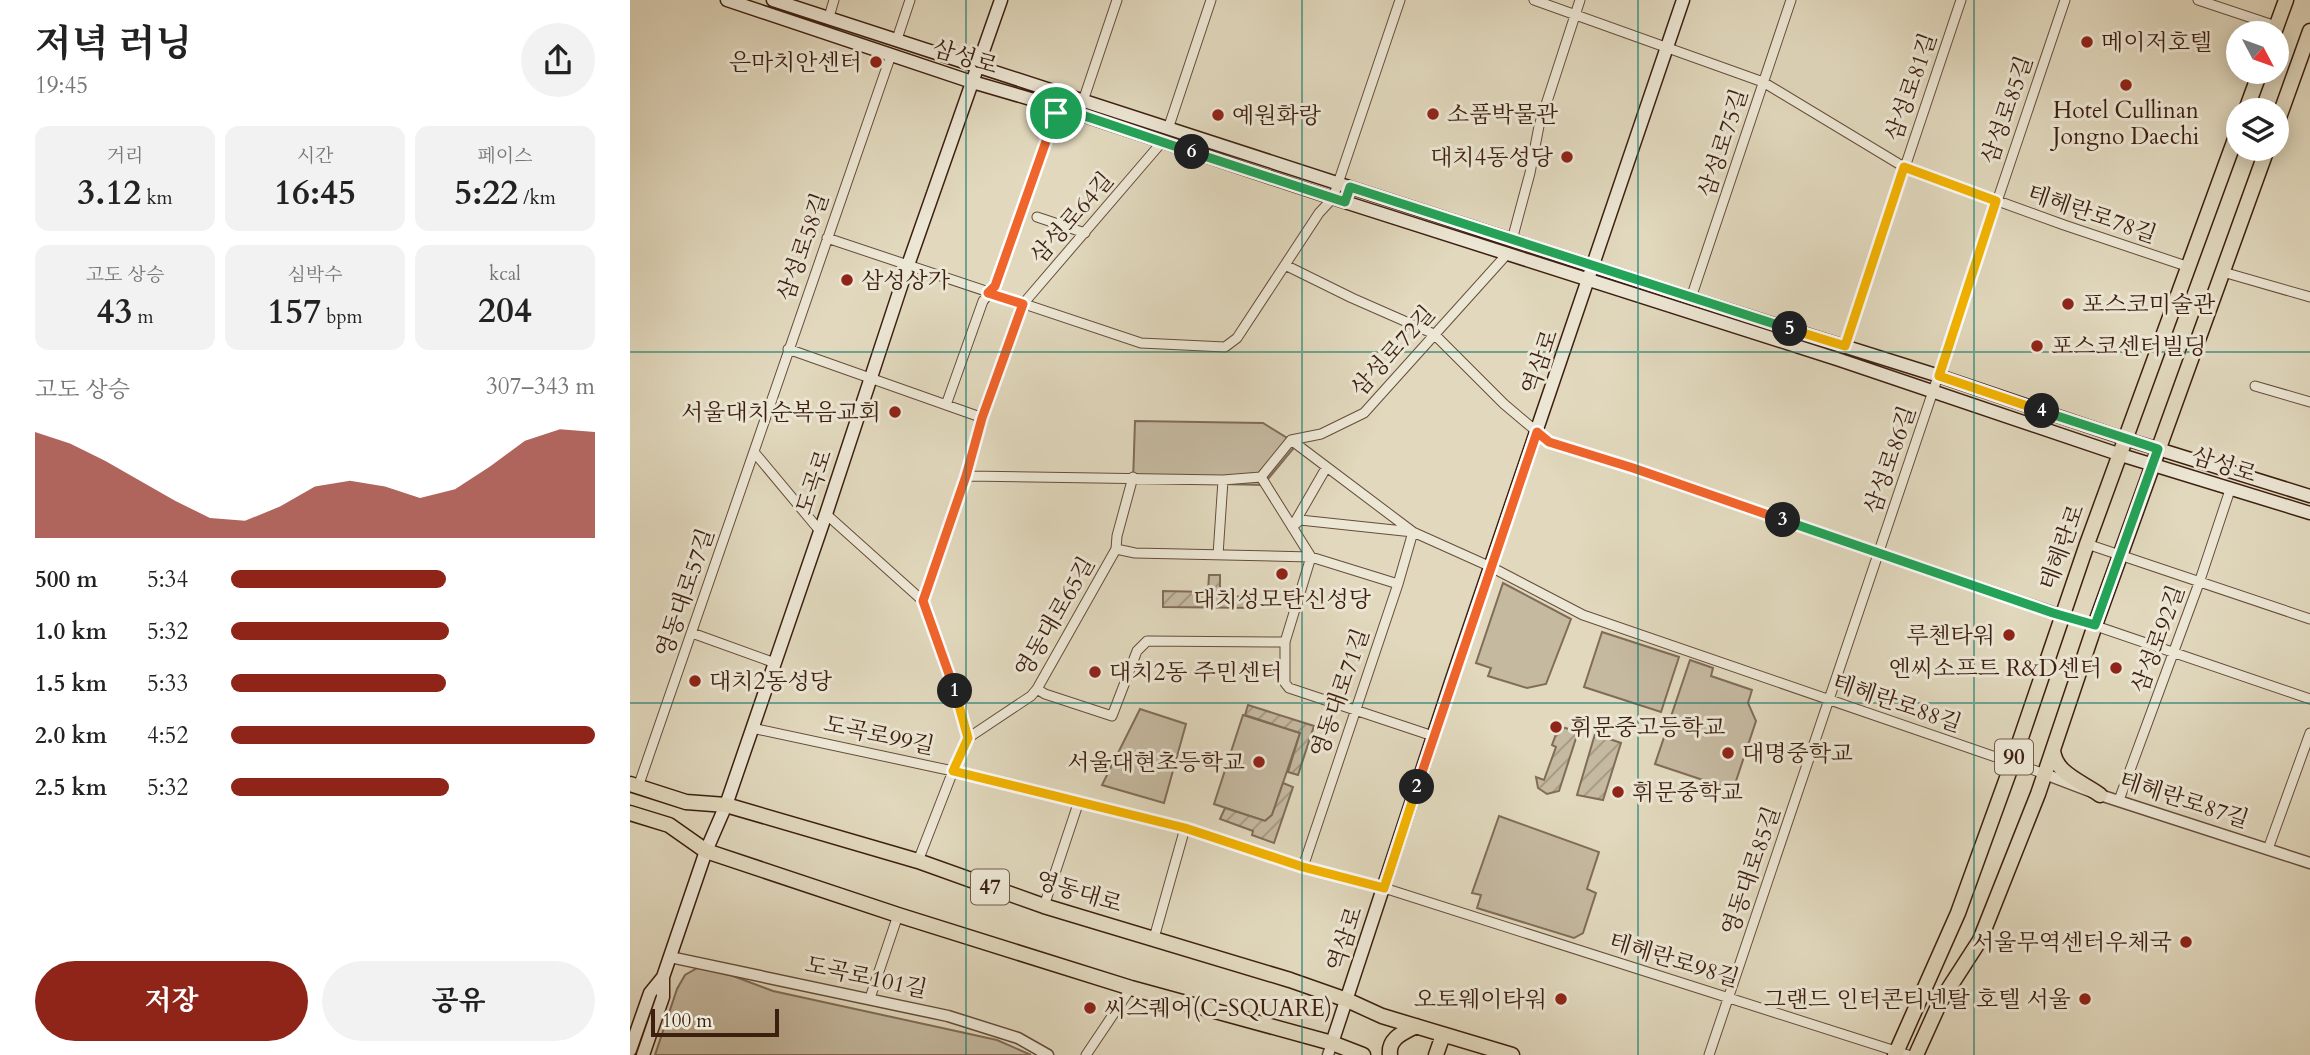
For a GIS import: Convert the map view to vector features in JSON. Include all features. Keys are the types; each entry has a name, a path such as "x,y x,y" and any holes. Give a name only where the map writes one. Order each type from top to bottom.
{"main road":[{"name":"삼성로","path":"727,0 1590,281 1827,355 2121,455 2310,513"},
{"name":"삼성로","path":"774,0 1083,102 1939,376 2126,439 2310,496"},
{"name":"도곡로","path":"643,1055 663,997 663,977 706,851 726,805 908,265 1002,0"},
{"name":"역삼로","path":"1330,1049 1433,736 1590,281 1683,0"},
{"path":"2278,21 2286,0"},
{"path":"2286,98 2309,35"},
{"name":"테헤란로","path":"1900,1054 1958,913 2087,544 2227,161"},
{"name":"90","path":"1916,1055 1940,1002 1980,940 2045,774 2095,625 2263,161"},
{"path":"1333,198 1338,183"},
{"path":"1333,198 1338,183"},
{"path":"2053,748 2054,761 2058,766 2100,795"},
{"name":"영동대로","path":"634,785 685,802 726,805 918,861 1044,906 1290,979 1382,1016 1512,1055"},
{"name":"47","path":"630,813 669,825 706,851 898,915 1330,1049 1363,1055"},
{"name":"도곡로","path":"630,1050 650,993 663,977"},
{"path":"1390,1055 1392,1041 1416,1026"},
{"path":"1436,1055 1443,1035"}],"street":[{"path":"828,18 834,0"},
{"path":"897,39 910,0"},
{"path":"1083,102 1117,0"},
{"path":"1168,129 1211,0"},
{"path":"1338,183 1400,0"},
{"name":"테헤란로78길","path":"1534,0 1763,82 1904,167 2189,267"},
{"path":"1512,240 1528,183 1539,126 1580,0"},
{"name":"삼성로75길","path":"1691,298 1791,0"},
{"name":"삼성로81길","path":"1845,346 1961,0"},
{"name":"삼성로85길","path":"1934,392 2065,0"},
{"path":"2198,0 2254,21"},
{"name":"삼성로58길","path":"754,452 891,55"},
{"path":"946,405 982,301 995,286 1058,107"},
{"name":"삼성로64길","path":"923,601 966,476 982,418 1023,304 1162,142"},
{"path":"827,238 1141,343 1225,347 1231,345 1319,213 1333,198"},
{"path":"1037,217 1085,233"},
{"name":"삼성로72길","path":"1291,440 1321,434 1364,413 1508,253"},
{"path":"1285,265 1434,334 1504,404 1549,442 1633,468 2310,699"},
{"path":"2223,272 2310,297"},
{"path":"788,349 982,418"},
{"path":"2255,386 2310,402"},
{"name":"삼성로86길","path":"1828,699 1934,392"},
{"path":"966,476 1223,480 1261,477 1291,440 1413,532"},
{"path":"754,452 820,531"},
{"name":"영동대로57길","path":"634,785 692,634 754,452"},
{"path":"1292,527 1326,468"},
{"name":"영동대로65길","path":"968,738 1031,696 1037,689 1116,549 1133,477"},
{"path":"1261,477 1311,557 1285,642 1285,683 1290,688 1433,736"},
{"path":"1218,555 1223,480"},
{"name":"삼성로92길","path":"2119,800 2199,583 2230,490"},
{"path":"826,514 923,601 954,685 968,738 918,861"},
{"path":"1292,527 1300,520 1413,532"},
{"name":"테헤란로88길","path":"1413,532 1491,567 1583,615 2045,774"},
{"name":"영동대로71길","path":"1303,867 1413,532"},
{"path":"2087,544 2310,619"},
{"path":"1116,549 1135,553 1311,557 1398,584"},
{"path":"692,634 775,663"},
{"path":"1037,689 1112,716 1137,651 1147,642 1285,642"},
{"name":"영동대로85길","path":"1709,1055 1828,699"},
{"name":"도곡로99길","path":"752,728 1079,801 1185,828 1303,867"},
{"path":"2268,849 2310,733"},
{"name":"테헤란로87길","path":"2045,774 2100,795 2310,863"},
{"path":"1044,906 1079,801"},
{"path":"1154,938 1185,828"},
{"name":"테헤란로98길","path":"1303,867 1384,888 1900,1054"},
{"path":"870,998 898,915"},
{"name":"도곡로101길","path":"670,957 948,1016 1018,1038 1048,1055"},
{"path":"1086,1055 1131,988"}],"shaded area":[{"path":"1135,421 1263,423 1297,444 1263,485 1133,482"},
{"path":"1209,575 1220,575 1220,596 1257,597 1257,608 1163,607 1163,591 1208,592"},
{"path":"1503,583 1571,619 1546,684 1527,688 1488,676 1491,668 1476,663"},
{"path":"1602,632 1679,657 1661,712 1584,687"},
{"path":"1690,660 1713,668 1711,676 1752,690 1748,703 1756,721 1733,790 1655,764"},
{"path":"1248,705 1314,726 1298,775 1288,772 1300,733 1245,715"},
{"path":"1140,709 1186,724 1164,803 1102,785"},
{"path":"1243,715 1300,733 1272,815 1265,821 1214,804"},
{"path":"1559,726 1578,732 1559,791 1547,794 1538,788 1536,777 1544,780 1556,747 1552,745"},
{"path":"1595,734 1621,743 1603,800 1577,795"},
{"path":"1283,783 1293,787 1274,843 1252,835 1253,831 1220,819 1225,808 1265,821 1272,815"},
{"path":"1499,816 1599,852 1587,889 1596,893 1583,933 1574,938 1477,908 1481,895 1472,893"},
{"path":"699,967 773,991 997,1040 1031,1055 655,1055 677,989 685,975"}],"place":[{"name":"메이저호텔","path":"2087,42"},
{"name":"은마치안센터","path":"876,62"},
{"name":"Hotel Cullinan Jongno Daechi","path":"2126,85"},
{"name":"소품박물관","path":"1433,114"},
{"name":"예원화랑","path":"1218,115"},
{"name":"대치4동성당","path":"1567,157"},
{"name":"삼성상가","path":"847,280"},
{"name":"포스코미술관","path":"2068,304"},
{"name":"포스코센터빌딩","path":"2037,346"},
{"name":"서울대치순복음교회","path":"895,412"},
{"name":"대치성모탄신성당","path":"1282,574"},
{"name":"루첸타워","path":"2009,635"},
{"name":"엔씨소프트 R&D센터","path":"2116,668"},
{"name":"대치2동 주민센터","path":"1095,672"},
{"name":"대치2동성당","path":"695,681"},
{"name":"휘문중고등학교","path":"1556,727"},
{"name":"대명중학교","path":"1728,753"},
{"name":"서울대현초등학교","path":"1259,762"},
{"name":"휘문중학교","path":"1618,792"},
{"name":"서울무역센터우체국","path":"2186,942"},
{"name":"오토웨이타워","path":"1561,999"},
{"name":"그랜드 인터콘티넨탈 호텔 서울","path":"2085,999"},
{"name":"씨스퀘어(C-SQUARE)","path":"1090,1008"}],"route":[{"path":"1058,107 1345,202 1350,187 1845,346 1904,167 1996,201 1939,376 2158,449 2095,625 1549,442 1537,432 1384,888 1303,867 1185,828 953,771 968,738 954,685 923,601 966,476 982,418 1023,304 988,293 995,286 1056,113 1058,107"}]}
